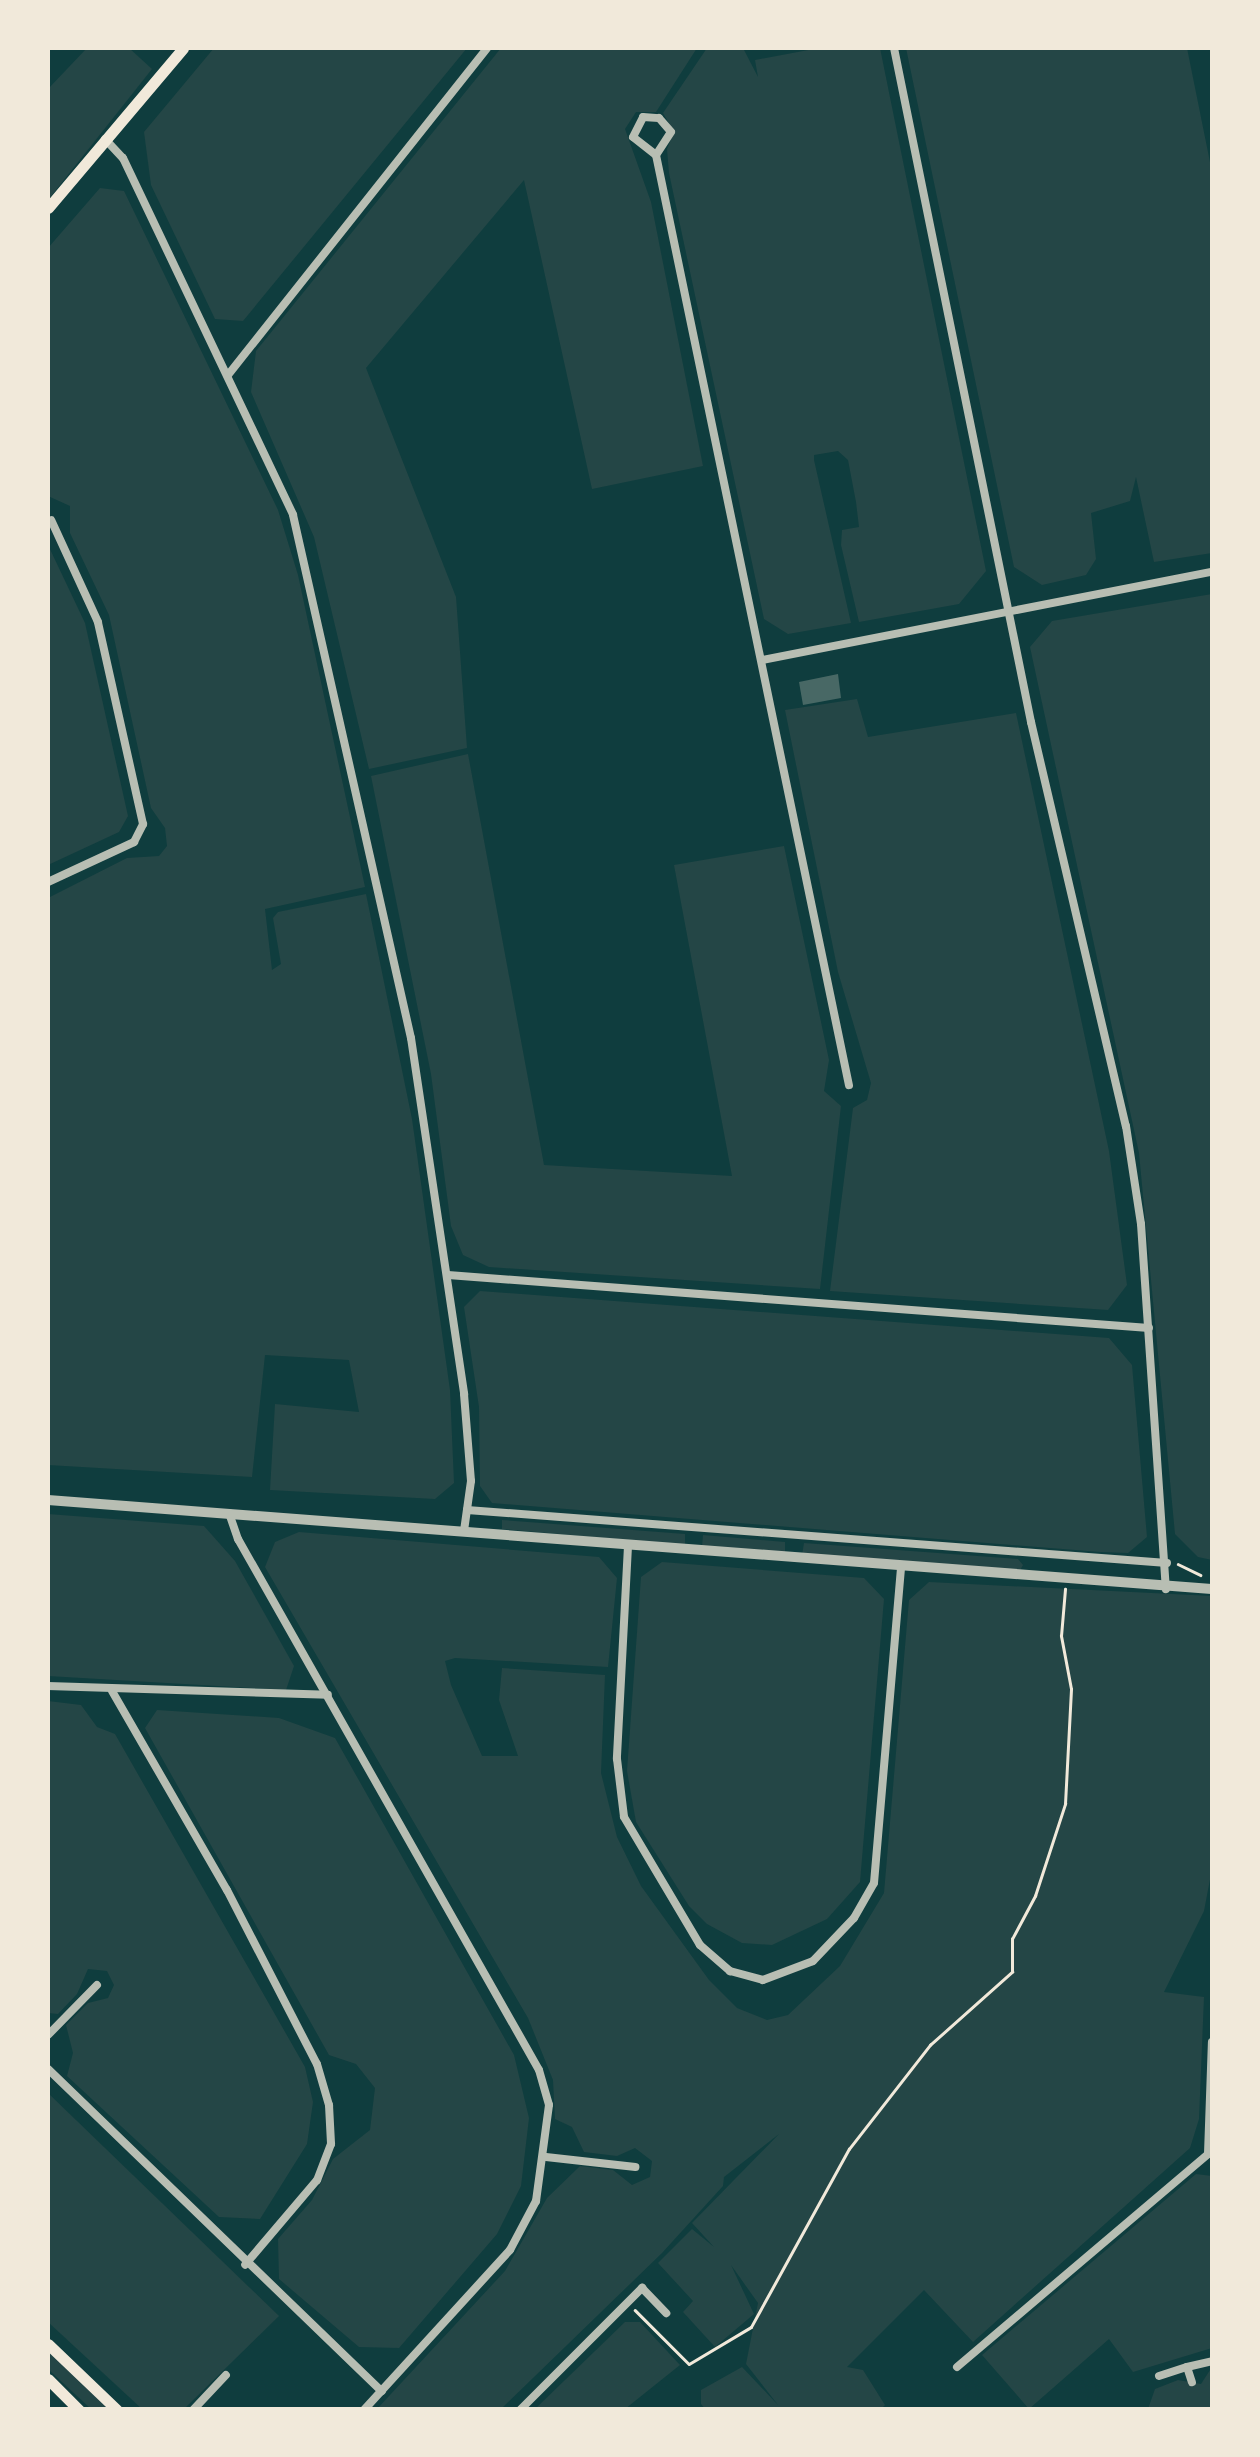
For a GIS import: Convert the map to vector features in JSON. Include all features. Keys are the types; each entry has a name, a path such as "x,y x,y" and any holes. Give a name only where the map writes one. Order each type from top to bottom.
{"main road":[{"path":"48,208 182,48"},
{"path":"48,2344 117,2410"},
{"path":"48,2380 79,2410"}],"street":[{"path":"228,375 486,48"},
{"path":"894,48 1008,610 1126,1126 1149,1328 1166,1588"},
{"path":"656,155 671,132 659,118 643,117 633,137 656,155 849,1085"},
{"path":"104,138 123,158 293,515 411,1038 464,1394 464,1531"},
{"path":"48,882 134,842 143,824 98,622 51,520"},
{"path":"762,660 1212,572"},
{"path":"448,1276 1149,1328"},
{"path":"48,1500 902,1569 1212,1589"},
{"path":"467,1510 1167,1563"},
{"path":"230,1513 238,1539 539,2070 549,2105 546,2156 536,2202 510,2250 364,2410"},
{"path":"628,1546 617,1759 624,1816 700,1945 730,1971 762,1980 813,1960 854,1918 874,1883 902,1569"},
{"path":"48,1686 328,1695"},
{"path":"112,1691 227,1890 317,2064 329,2105 330,2144 318,2180 246,2264"},
{"path":"48,2034 97,1985"},
{"path":"1212,2042 1208,2154 1212,2164"},
{"path":"48,2070 382,2391"},
{"path":"957,2367 1208,2154"},
{"path":"546,2156 634,2167"},
{"path":"520,2410 642,2288 666,2314"},
{"path":"1159,2376 1212,2361"},
{"path":"1187,2366 1192,2382"},
{"path":"193,2410 226,2375"}],"path":[{"path":"1167,1563 1193,1566 1212,1580"},
{"path":"628,2302 689,2364 751,2327 850,2149 930,2045 1012,1972 1012,1939 1035,1896 1065,1804 1072,1689 1061,1636 1066,1580"}],"shaded area":[{"path":"87,48 129,48 152,69 48,200 48,89"},
{"path":"214,48 467,48 243,321 215,319 151,185 144,132"},
{"path":"501,48 697,48 656,112 636,112 625,129 651,202 703,466 592,489 524,180 366,368 456,597 467,748 369,769 314,537 251,392 256,351"},
{"path":"707,48 743,48 758,77 755,60 819,48 880,48 986,571 959,604 859,622 841,545 842,530 859,527 856,502 848,460 838,451 814,455 814,460 851,623 788,634 764,619 669,173 667,149 674,132 663,113"},
{"path":"906,48 1187,48 1212,172 1212,553 1154,562 1136,477 1130,501 1091,513 1096,559 1086,575 1042,585 1014,567"},
{"path":"100,188 124,191 278,510 298,575 365,887 265,909 272,970 281,964 273,918 278,912 366,894 412,1119 450,1390 454,1483 435,1499 270,1490 275,1404 359,1412 349,1360 265,1355 252,1477 48,1465 48,898 127,858 159,856 167,846 165,828 151,808 109,615 70,533 70,506 48,496 48,248"},
{"path":"48,545 85,623 128,816 119,832 48,865"},
{"path":"1212,594 1212,1560 1198,1557 1175,1534 1139,1153 1030,647 1052,621"},
{"path":"857,699 868,737 1016,713 1109,1151 1127,1285 1108,1310 830,1291 853,1108 867,1100 871,1083 838,972 785,710"},
{"path":"468,754 544,1165 732,1176 674,865 784,846 829,1060 824,1091 841,1106 820,1289 489,1267 463,1255 451,1226 431,1074 371,776"},
{"path":"480,1291 1109,1338 1132,1365 1147,1537 1128,1553 1100,1552 492,1503 480,1486 479,1407 464,1307"},
{"path":"48,1514 204,1526 235,1561 294,1666 286,1690 48,1676"},
{"path":"502,1520 685,1534 685,1545 502,1529"},
{"path":"299,1532 599,1557 617,1578 608,1667 455,1658 445,1661 451,1685 482,1756 518,1756 499,1700 502,1668 605,1675 601,1773 617,1837 641,1886 709,1980 737,2008 767,2020 788,2015 840,1966 884,1893 909,1600 929,1582 1212,1596 1212,1869 1204,1911 1164,1992 1204,1997 1199,2119 1190,2148 973,2342 924,2290 847,2367 863,2370 885,2405 881,2409 706,2410 701,2404 701,2390 742,2367 778,2405 746,2364 758,2303 731,2265 754,2314 715,2347 683,2312 693,2301 658,2263 692,2229 714,2247 692,2223 779,2134 724,2177 723,2186 662,2253 501,2409 377,2409 505,2271 547,2198 580,2166 613,2170 632,2185 650,2177 652,2161 635,2148 617,2156 584,2152 572,2127 555,2119 553,2080 528,2018 265,1567 275,1542"},
{"path":"703,1535 785,1542 785,1553 702,1547"},
{"path":"804,1543 1018,1559 1023,1565 1019,1572 802,1555"},
{"path":"662,1562 864,1578 884,1599 860,1882 827,1919 772,1945 742,1943 707,1924 689,1906 636,1822 627,1771 641,1577"},
{"path":"48,1701 81,1705 97,1727 115,1734 305,2067 313,2102 307,2144 260,2219 219,2217 67,2076 73,2053 66,2025 88,2003 108,1998 114,1985 107,1971 88,1969 77,1994 58,2014 48,2013"},
{"path":"157,1710 279,1718 335,1738 514,2055 529,2118 521,2186 497,2234 399,2348 359,2347 279,2279 278,2239 312,2200 333,2159 370,2130 375,2088 356,2064 329,2055 145,1728"},
{"path":"48,2093 279,2316 184,2409 142,2409 48,2322"},
{"path":"1196,2174 1212,2176 1212,2348 1133,2372 1109,2339 1029,2409 982,2355"},
{"path":"625,2322 640,2322 680,2365 625,2409 535,2409"},
{"path":"48,2349 112,2409 91,2409 48,2369"},
{"path":"1212,2367 1212,2409 1148,2409 1155,2389 1178,2380 1201,2384"}],"building":[{"path":"838,674 841,698 803,705 799,682"}]}
